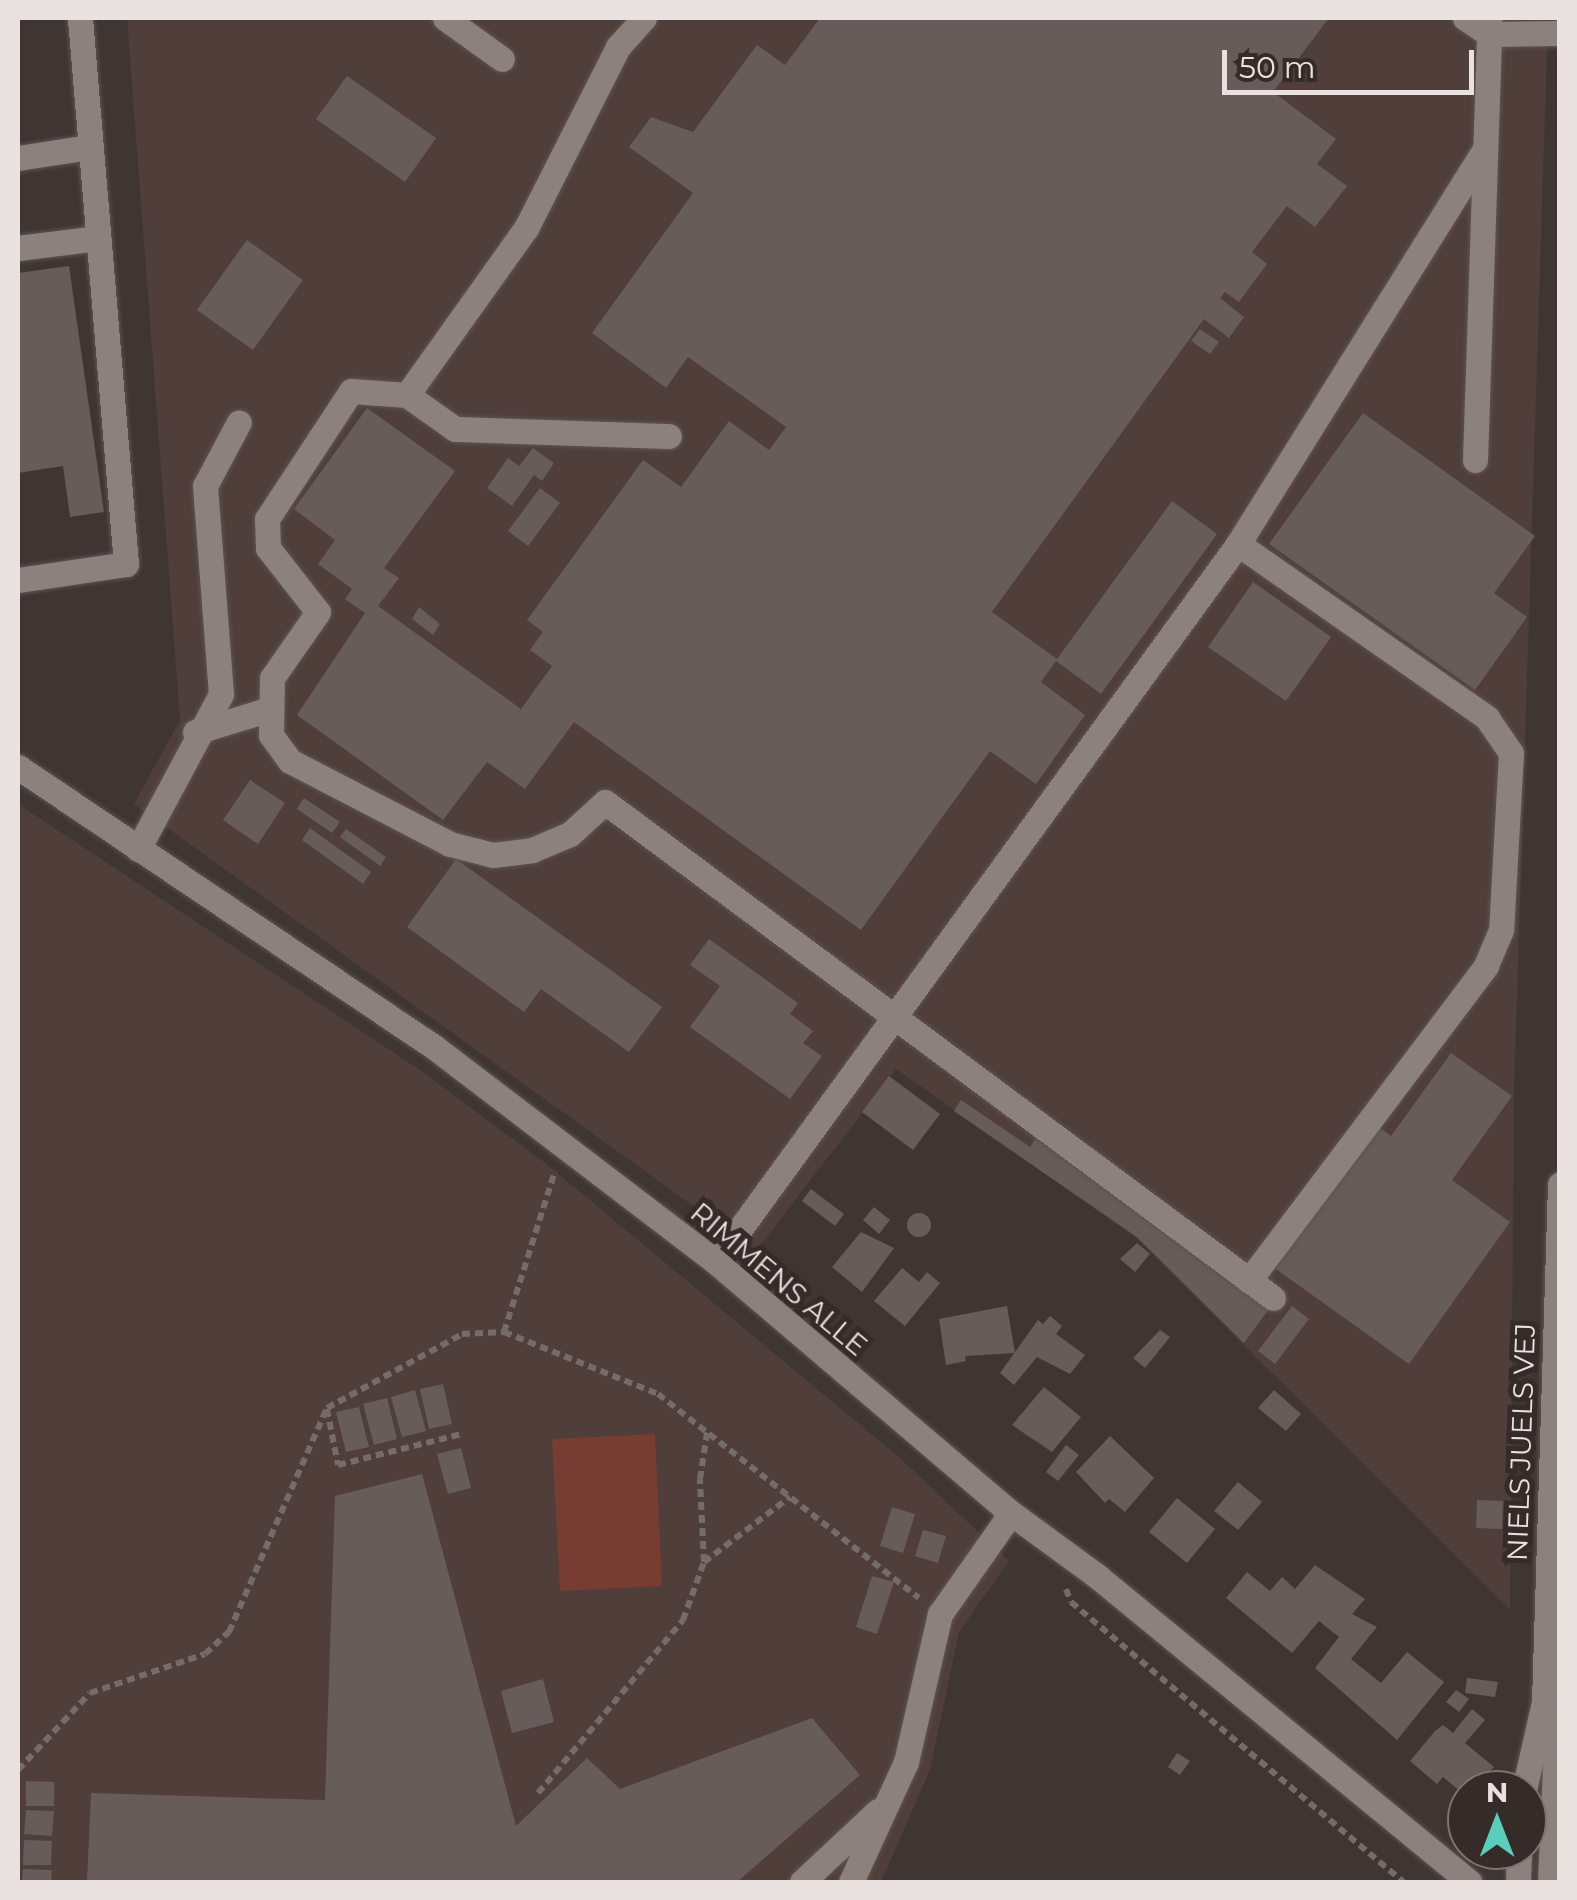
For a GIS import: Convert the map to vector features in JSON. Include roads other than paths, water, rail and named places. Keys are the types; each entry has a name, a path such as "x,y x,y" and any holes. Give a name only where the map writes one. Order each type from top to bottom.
{"street":[{"path":"18,580 126,564 80,18"},
{"path":"445,18 502,59"},
{"path":"408,396 526,228 618,47 644,18"},
{"path":"1465,18 1490,26 1560,33"},
{"path":"1475,460 1482,153 1490,26"},
{"path":"18,158 90,147"},
{"path":"716,1262 1238,544 1482,153"},
{"path":"18,248 98,238"},
{"path":"670,436 455,428 408,396 351,391 267,520 268,548 318,612 272,678 271,735 290,761 450,844 493,854 532,850 570,834 605,802 1273,1298"},
{"path":"138,849 195,732 221,694 205,486 239,422"},
{"path":"1238,544 1487,718 1510,753 1501,930 1486,966 1249,1281"},
{"path":"195,732 270,708"},
{"name":"RIMMENS ALLE","path":"18,767 434,1047 716,1262 1011,1513 1468,1882"},
{"name":"NIELS JUELS VEJ","path":"1529,1770 1544,1702 1560,1184"},
{"path":"851,1882 906,1762 940,1614 1011,1513"},
{"name":"NIELS JUELS VEJ","path":"1544,1702 1556,1747 1550,1882"},
{"path":"802,1882 885,1804"}]}
